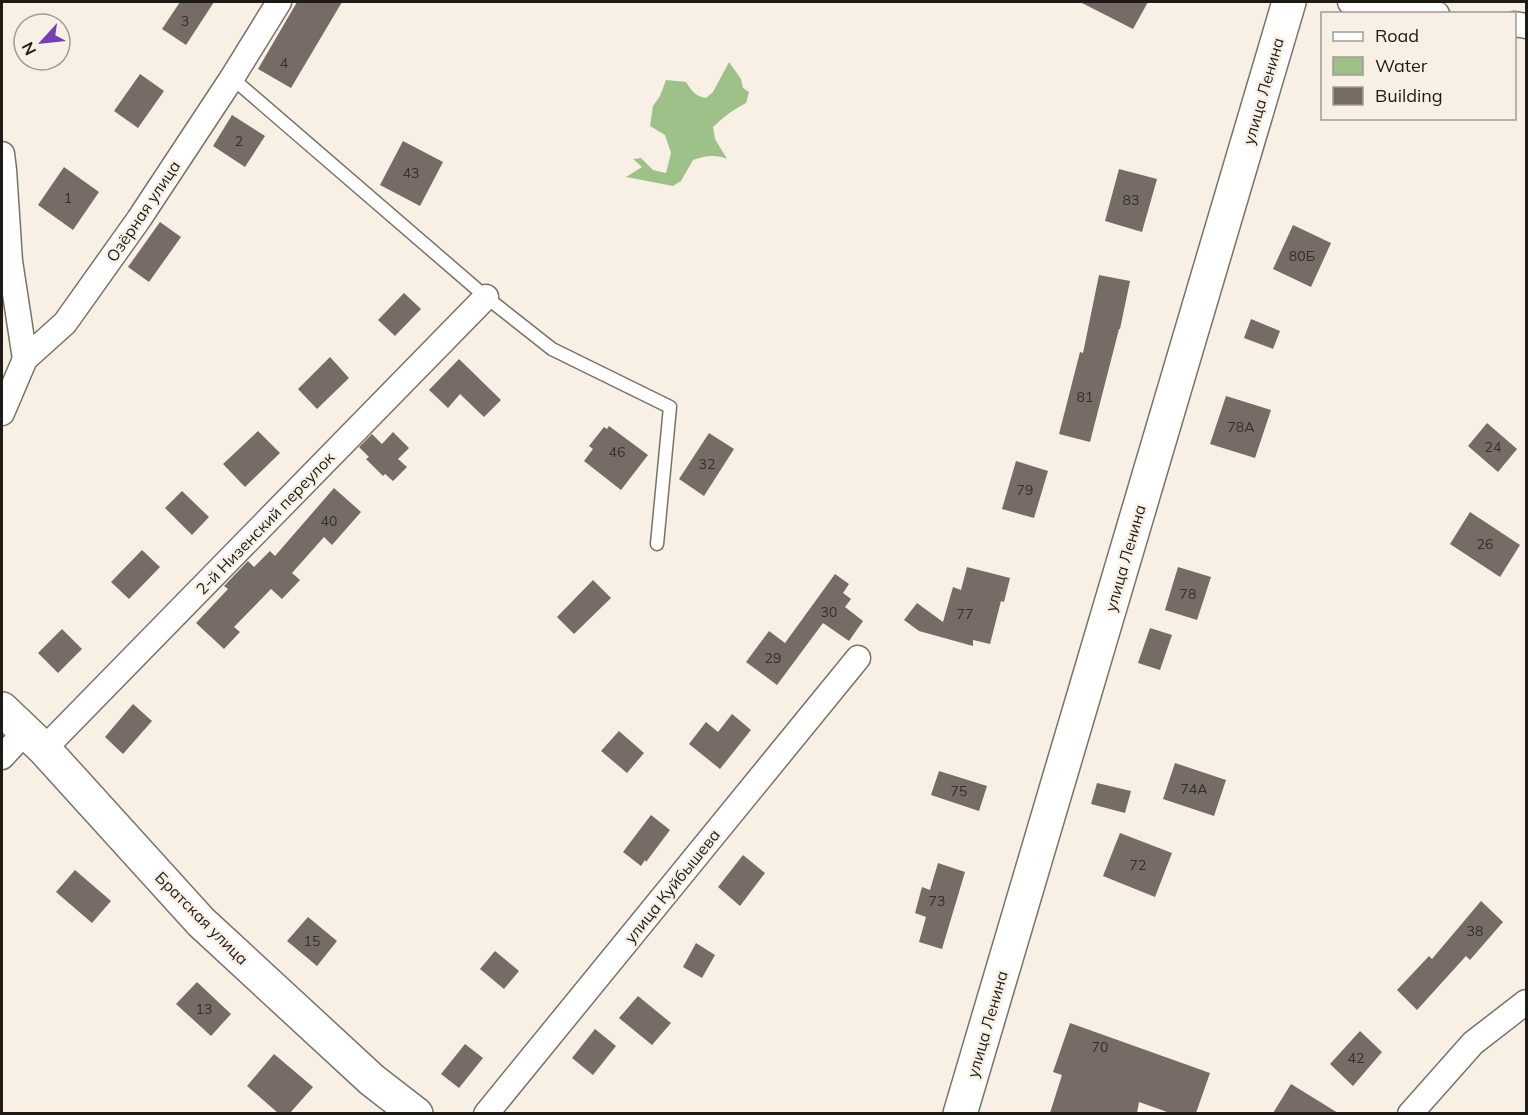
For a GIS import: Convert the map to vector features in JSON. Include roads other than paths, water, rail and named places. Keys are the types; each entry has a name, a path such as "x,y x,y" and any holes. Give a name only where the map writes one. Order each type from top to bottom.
{"main road":[{"name":"улица Ленина","path":"960,1113 1289,2"},
{"name":"Братская улица","path":"2,709 201,922 372,1080 416,1113"}],"street":[{"name":"Озёрная улица","path":"2,413 25,359 65,323 140,219 279,2"},
{"path":"1350,2 1422,12"},
{"path":"2,154 6,258 25,359"},
{"name":"2-й Низенский переулок","path":"2,757 34,741 486,297"},
{"name":"улица Куйбышева","path":"486,1113 858,658"},
{"path":"1410,1113 1473,1043 1527,1002"}],"lane":[{"path":"232,78 486,297 552,349 670,407 657,544"}],"water":[{"path":"729,62 741,79 743,88 749,92 746,103 713,127 715,139 727,159 710,156 693,160 681,181 673,186 626,177 642,167 633,159 641,158 653,170 666,173 671,153 665,135 650,126 653,106 666,80 686,82 694,93 706,98 713,92"}]}
